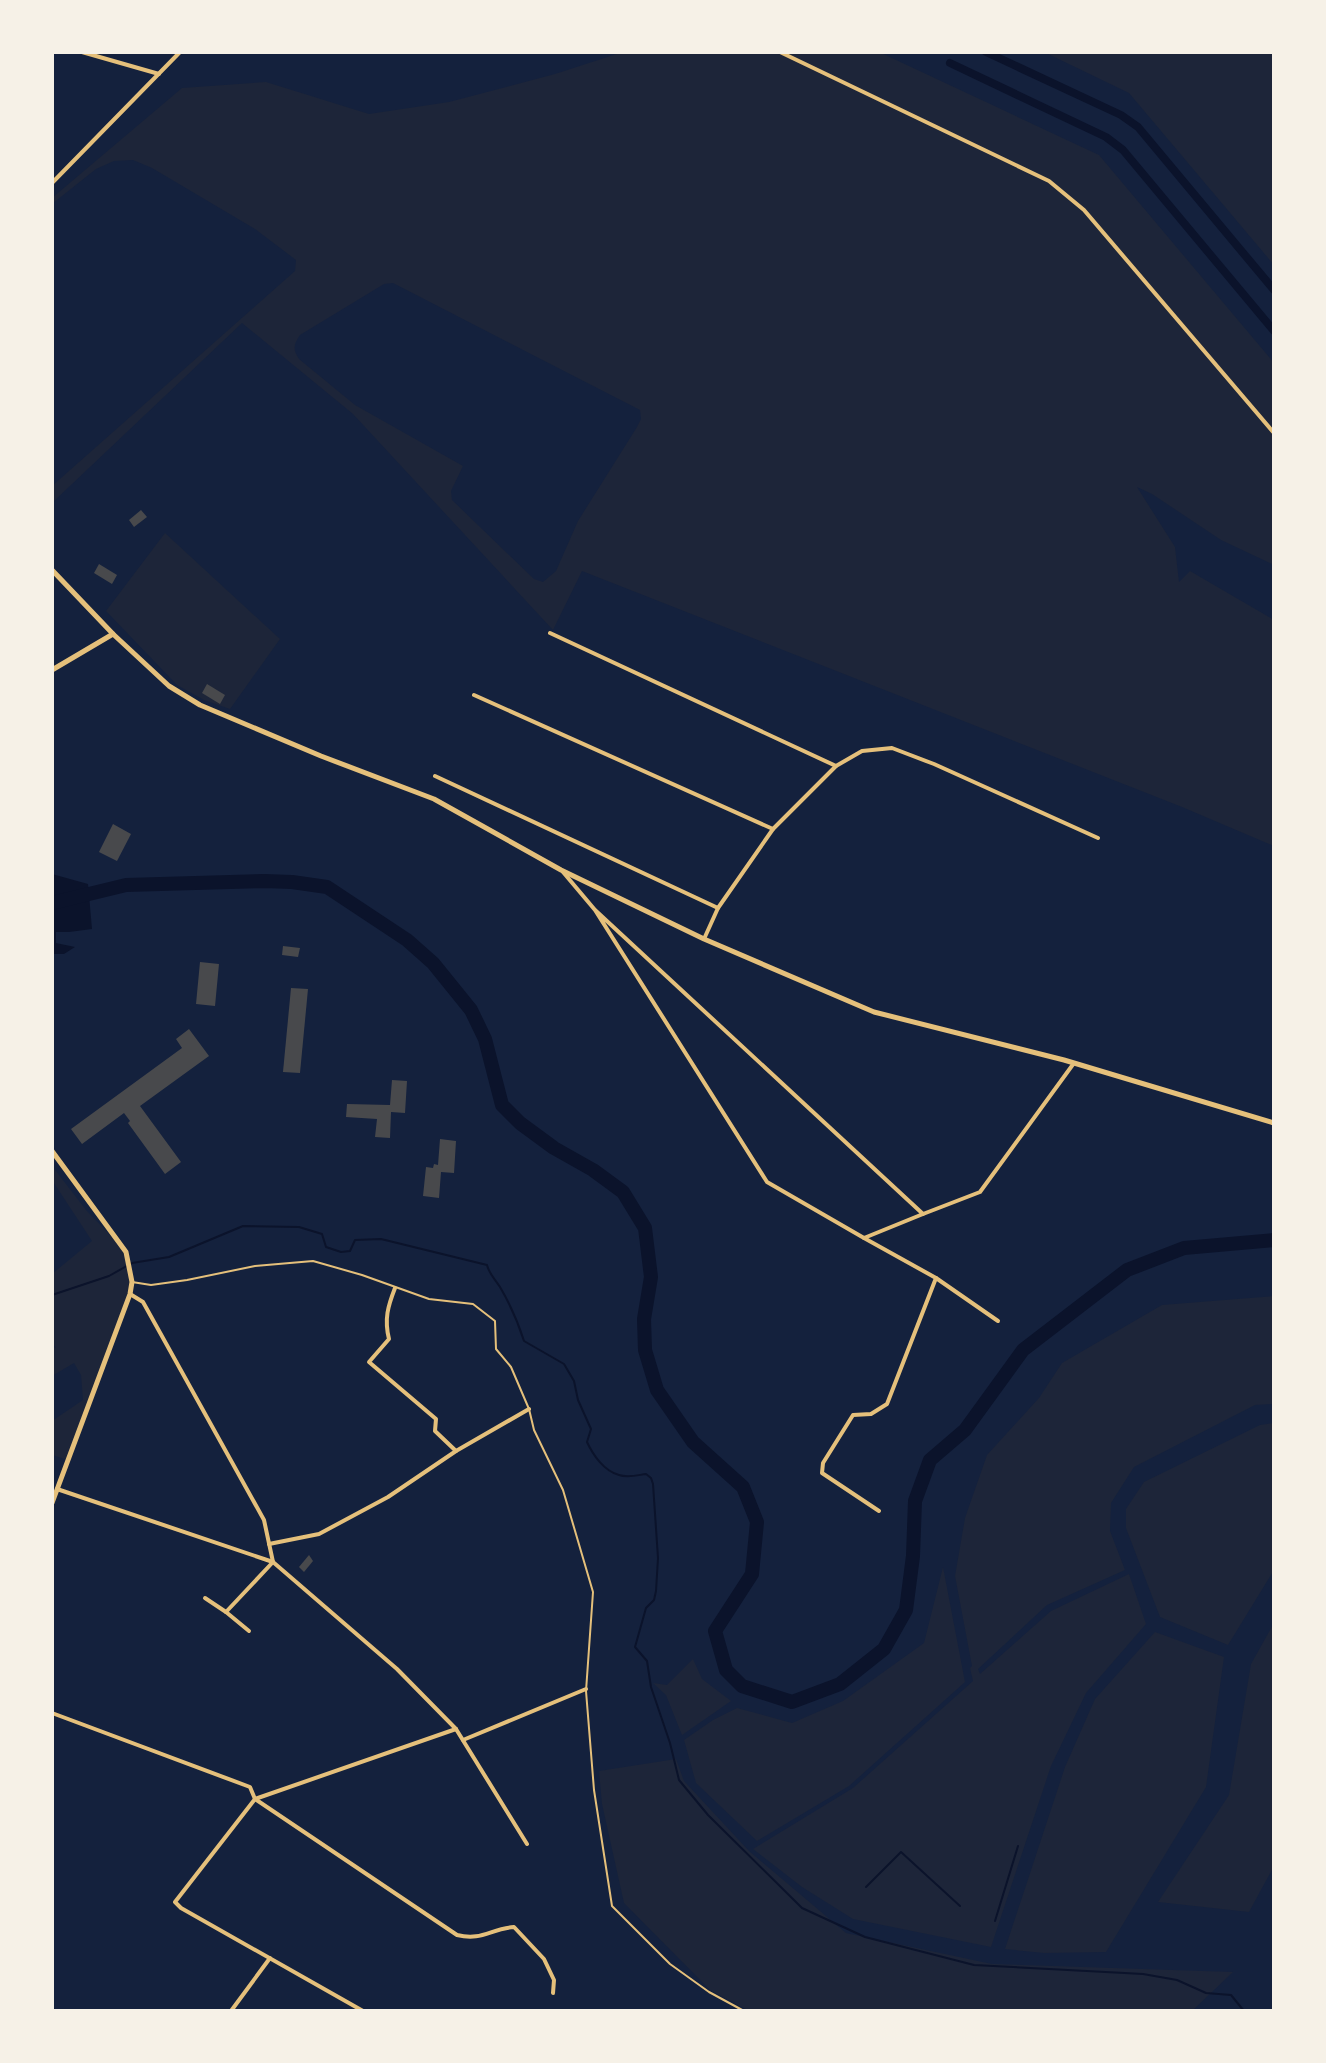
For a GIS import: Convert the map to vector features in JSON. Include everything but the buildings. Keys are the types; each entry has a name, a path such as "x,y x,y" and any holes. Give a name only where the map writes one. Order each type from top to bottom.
{"main road":[{"path":"52,570 113,634 169,686 200,705 434,799 561,870 704,939 874,1012 1074,1063 1274,1123"},
{"path":"52,670 113,634"},
{"path":"52,1151 126,1252 132,1282 52,1503"}],"street":[{"path":"82,52 159,74"},
{"path":"52,183 180,52"},
{"path":"780,52 1049,181 1084,210 1274,433"},
{"path":"550,633 836,766"},
{"path":"474,695 773,829"},
{"path":"704,939 718,908 773,829 836,766 862,751 892,748 1098,838"},
{"path":"435,776 718,908"},
{"path":"561,870 595,910 923,1214"},
{"path":"595,910 767,1182 936,1278 998,1321"},
{"path":"864,1238 980,1192 1074,1063"},
{"path":"879,1511 822,1473 823,1463 853,1415 871,1414 887,1404 936,1278"},
{"path":"395,1288 387,1308 389,1339 369,1362 436,1419 435,1431 456,1451"},
{"path":"130,1294 143,1302 264,1520 273,1562"},
{"path":"269,1544 319,1534 388,1497 456,1451 529,1409"},
{"path":"57,1489 273,1562 397,1669 456,1729 527,1844"},
{"path":"226,1612 273,1562"},
{"path":"205,1598 249,1631"},
{"path":"463,1740 586,1689"},
{"path":"52,1713 250,1787 255,1799 457,1935 474,1938 514,1927 544,1959 554,1980 553,1993"},
{"path":"363,2011 175,1902 255,1799 456,1729"},
{"path":"231,2011 270,1958"}],"lane":[{"path":"132,1282 151,1285 255,1266 313,1261 429,1299 473,1304 495,1321 496,1349 511,1367 529,1409 534,1430 563,1490 593,1592 586,1689 594,1790 612,1906 670,1964 709,1992 744,2011"}],"shaded area":[{"path":"623,52 879,52 1099,155 1274,363 1274,565 1221,540 1137,487 1175,547 1179,582 1190,571 1274,620 1274,846 582,571 553,630 353,414 242,323 52,503 52,486 295,271 296,260 255,229 133,160 114,161 96,169 52,204 52,198 182,88 266,82 369,114 449,102","holes":["393,283 640,410 641,419 637,427 578,521 556,571 543,582 534,579 452,500 451,491 463,466 355,405 299,359 295,345 300,335 384,284"]},
{"path":"1044,52 1274,52 1274,265 1129,93"},
{"path":"165,533 280,639 230,709 204,700 177,685 106,611"},
{"path":"52,874 88,884 92,929 56,932 56,943 75,947 64,954 52,954"},
{"path":"52,1166 86,1210 126,1252 132,1282 68,1460 52,1455 52,1421 83,1400 81,1375 74,1363 52,1376 52,1346 56,1348 52,1343 52,1274 92,1241 52,1180"},
{"path":"1274,1296 1274,1404 1255,1405 1134,1467 1111,1503 1110,1531 1125,1570 1047,1605 978,1669 980,1674 1051,1611 1129,1574 1146,1624 1086,1693 1051,1766 991,1947 853,1919 802,1887 753,1849 853,1788 973,1681 955,1576 965,1518 987,1455 1039,1398 1062,1363 1162,1305"},
{"path":"1274,1423 1274,1570 1228,1645 1160,1617 1126,1528 1126,1509 1144,1482 1260,1425"},
{"path":"943,1567 965,1682 849,1786 757,1841 696,1783 684,1740 737,1708 792,1723 843,1701 924,1643"},
{"path":"1274,1623 1274,1866 1249,1912 1158,1902 1229,1795 1251,1664"},
{"path":"1155,1632 1224,1657 1206,1787 1106,1952 1044,1953 1005,1949 1065,1767 1095,1699"},
{"path":"693,1659 702,1679 731,1701 682,1735 666,1695 653,1683 667,1685"},
{"path":"676,1759 684,1781 749,1851 846,1933 992,1964 1233,1972 1192,2011 749,2011 710,1990 624,1903 602,1804 599,1771"}],"waterway":[{"path":"986,52 1121,115 1138,127 1274,290"},
{"path":"950,63 1106,137 1123,150 1274,331"},
{"path":"52,903 126,885 264,881 327,887 407,940 433,963 471,1010 485,1039 502,1105 520,1123 554,1148 593,1170 623,1192 645,1228 651,1277 644,1319 645,1350 657,1390 693,1442 743,1487 757,1522 752,1574 715,1631 726,1670 742,1686 792,1702 840,1684 884,1649 906,1610 913,1556 915,1501 930,1460 965,1430 1023,1350 1127,1270 1184,1248 1274,1240"},
{"path":"52,1295 109,1276 132,1263 169,1257 243,1226 299,1227 322,1234 326,1247 341,1252 350,1251 355,1240 381,1239 487,1265 524,1341 564,1364 574,1381 578,1400 591,1429 587,1442 596,1457 614,1473 626,1476 646,1474 651,1478 658,1558 656,1591 654,1600 646,1608 635,1647 647,1661 651,1687 679,1780 708,1815 802,1908 865,1937 974,1965 1143,1974 1177,1980 1206,1993 1231,1995 1244,2011"},
{"path":"995,1921 1018,1846"},
{"path":"866,1887 901,1852 960,1906"}]}
